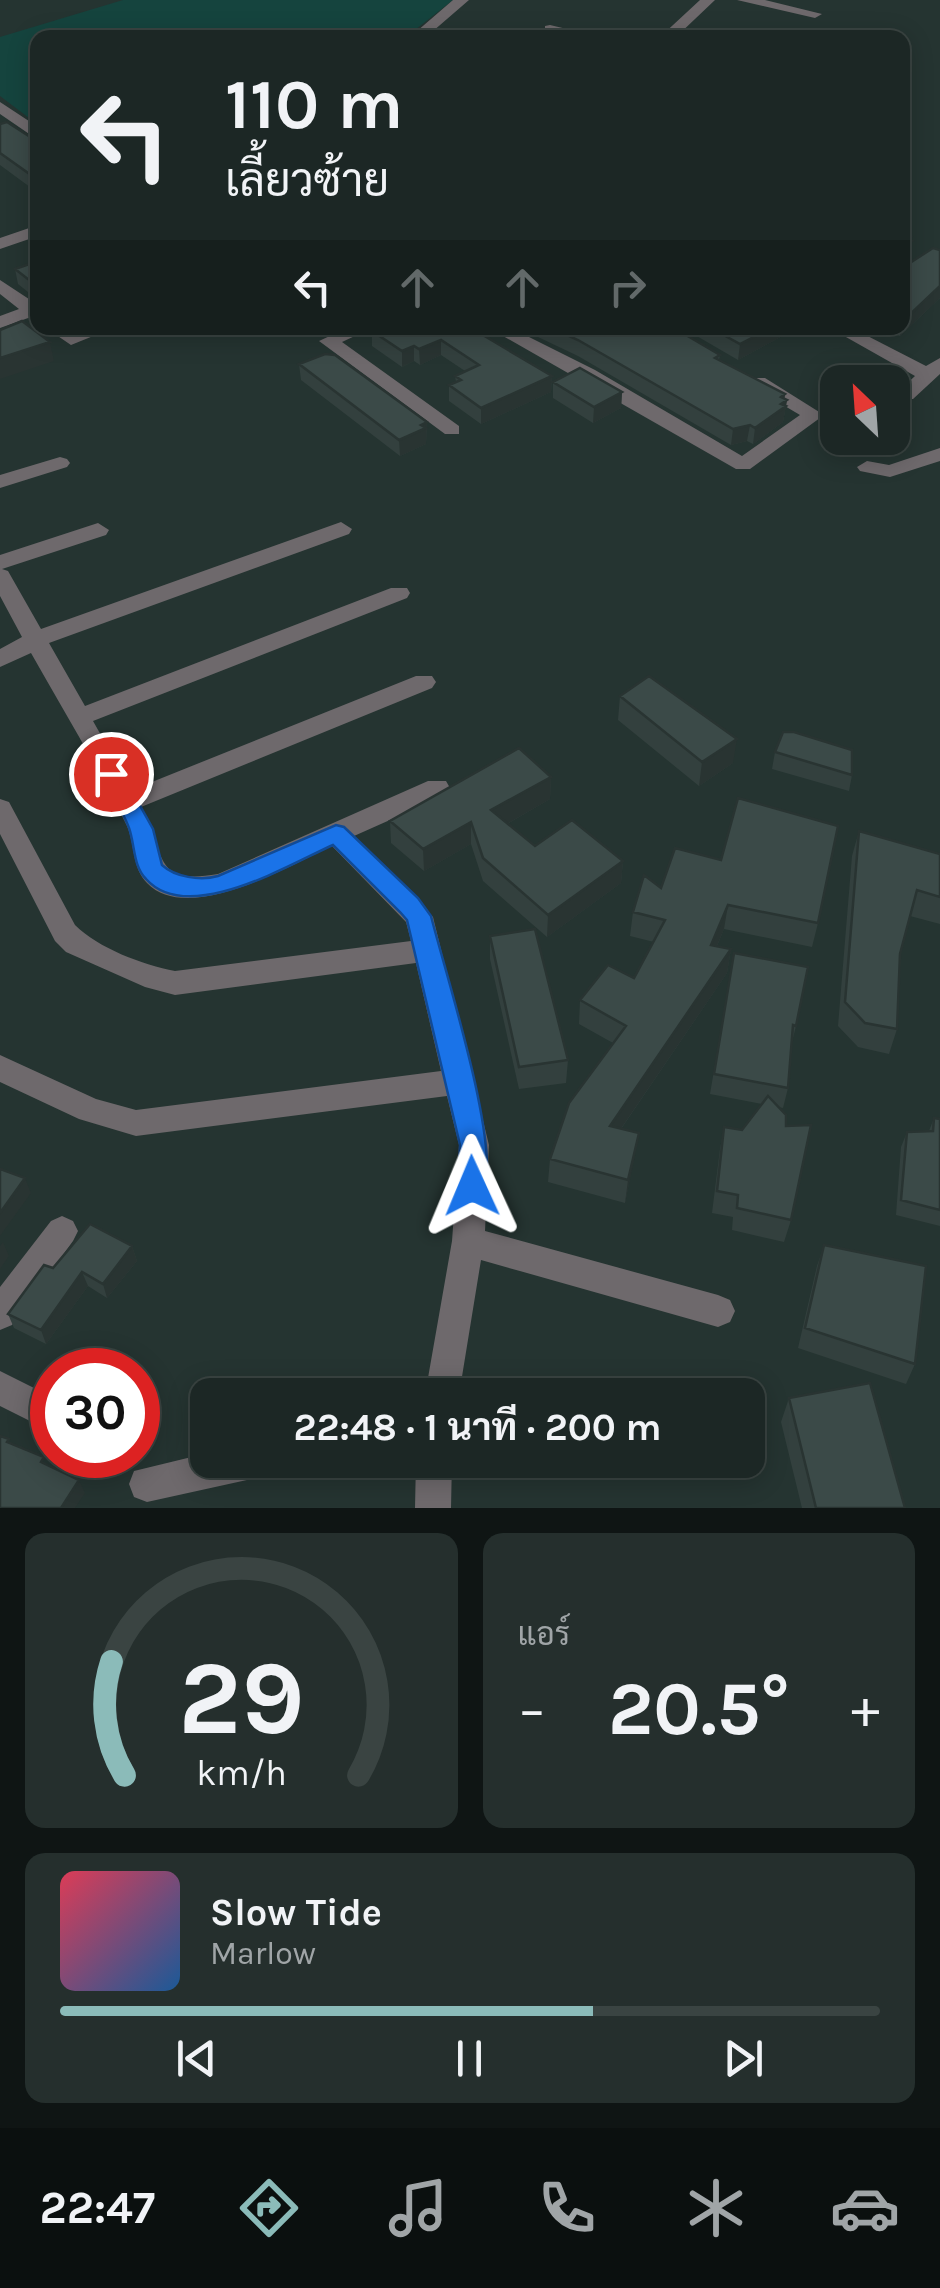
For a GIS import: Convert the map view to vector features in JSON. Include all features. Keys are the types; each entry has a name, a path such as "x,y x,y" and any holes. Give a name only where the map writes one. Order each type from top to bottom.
{"street":[{"path":"426,30 462,0"},
{"path":"675,30 708,0"},
{"path":"744,0 816,14"},
{"path":"0,107 30,130"},
{"path":"0,244 30,233"},
{"path":"0,284 30,308"},
{"path":"0,322 30,313"},
{"path":"344,335 328,341 452,430"},
{"path":"512,335 588,374 742,466 814,415 732,367"},
{"path":"855,335 934,369 910,391"},
{"path":"867,468 890,472 940,454"},
{"path":"0,482 60,462"},
{"path":"0,659 38,639 341,529"},
{"path":"0,562 98,530"},
{"path":"0,576 127,802 141,829 156,875 189,888 224,884 437,788"},
{"path":"80,716 399,593"},
{"path":"127,802 424,682"},
{"path":"0,809 65,933 76,944 155,979 198,982 427,950"},
{"path":"336,834 419,916 475,1158 468,1241 445,1378"},
{"path":"0,1068 90,1110 136,1123 456,1082"},
{"path":"0,1314 62,1232"},
{"path":"468,1241 718,1311"},
{"path":"0,1388 30,1404"},
{"path":"146,1484 190,1474"},
{"path":"432,1508 433,1478"}],"shaded area":[{"path":"123,0 453,0 415,30 30,30 30,119 0,96 0,37"}],"building":[{"path":"7,122 30,137 30,174 0,153 0,124"},
{"path":"933,248 940,250 940,286 910,314 910,263"},
{"path":"30,264 30,281 15,269"},
{"path":"22,321 30,327 30,335 41,335 50,342 0,358 0,330"},
{"path":"378,335 483,335 552,376 481,408 449,385 461,380 455,376 479,365 441,340 402,351"},
{"path":"567,335 686,335 720,355 715,358 785,394 781,397 787,400 781,404 786,406 755,428 750,425 733,429"},
{"path":"724,335 757,335 740,344"},
{"path":"325,354 335,355 427,422 421,425 426,428 399,440 299,364"},
{"path":"580,368 622,392 594,407 553,382"},
{"path":"649,676 737,739 702,762 620,696"},
{"path":"783,732 852,750 852,775 775,752"},
{"path":"519,748 551,777 491,810 535,846 572,820 623,861 548,915 483,858 471,822 423,849 390,821"},
{"path":"738,798 838,826 818,923 728,905 711,945 731,949 610,1126 639,1133 628,1180 550,1159 569,1103 626,1026 580,1000 608,965 634,978 665,920 633,912 644,875 661,888 675,848 721,860"},
{"path":"859,831 940,854 940,897 917,890 900,954 897,1029 865,1023 845,1002"},
{"path":"535,929 568,1060 519,1067 490,936"},
{"path":"734,953 808,967 796,1026 793,1025 788,1088 714,1074"},
{"path":"768,1096 786,1115 786,1126 811,1125 791,1220 737,1208 738,1195 717,1191 724,1127 742,1130"},
{"path":"934,1118 940,1119 940,1210 901,1200 907,1132 933,1131"},
{"path":"0,1169 25,1178 0,1213"},
{"path":"90,1224 132,1246 103,1284 82,1272 41,1330 8,1314 44,1265 53,1268"},
{"path":"824,1245 926,1266 915,1364 805,1328"},
{"path":"870,1383 905,1508 816,1508 789,1398"},
{"path":"0,1436 30,1451 30,1478 79,1480 61,1508 0,1508"}],"route":[{"path":"111,774 141,829 150,867 170,882 189,888 224,884 336,834 419,916 474,1145 472,1186"}]}
